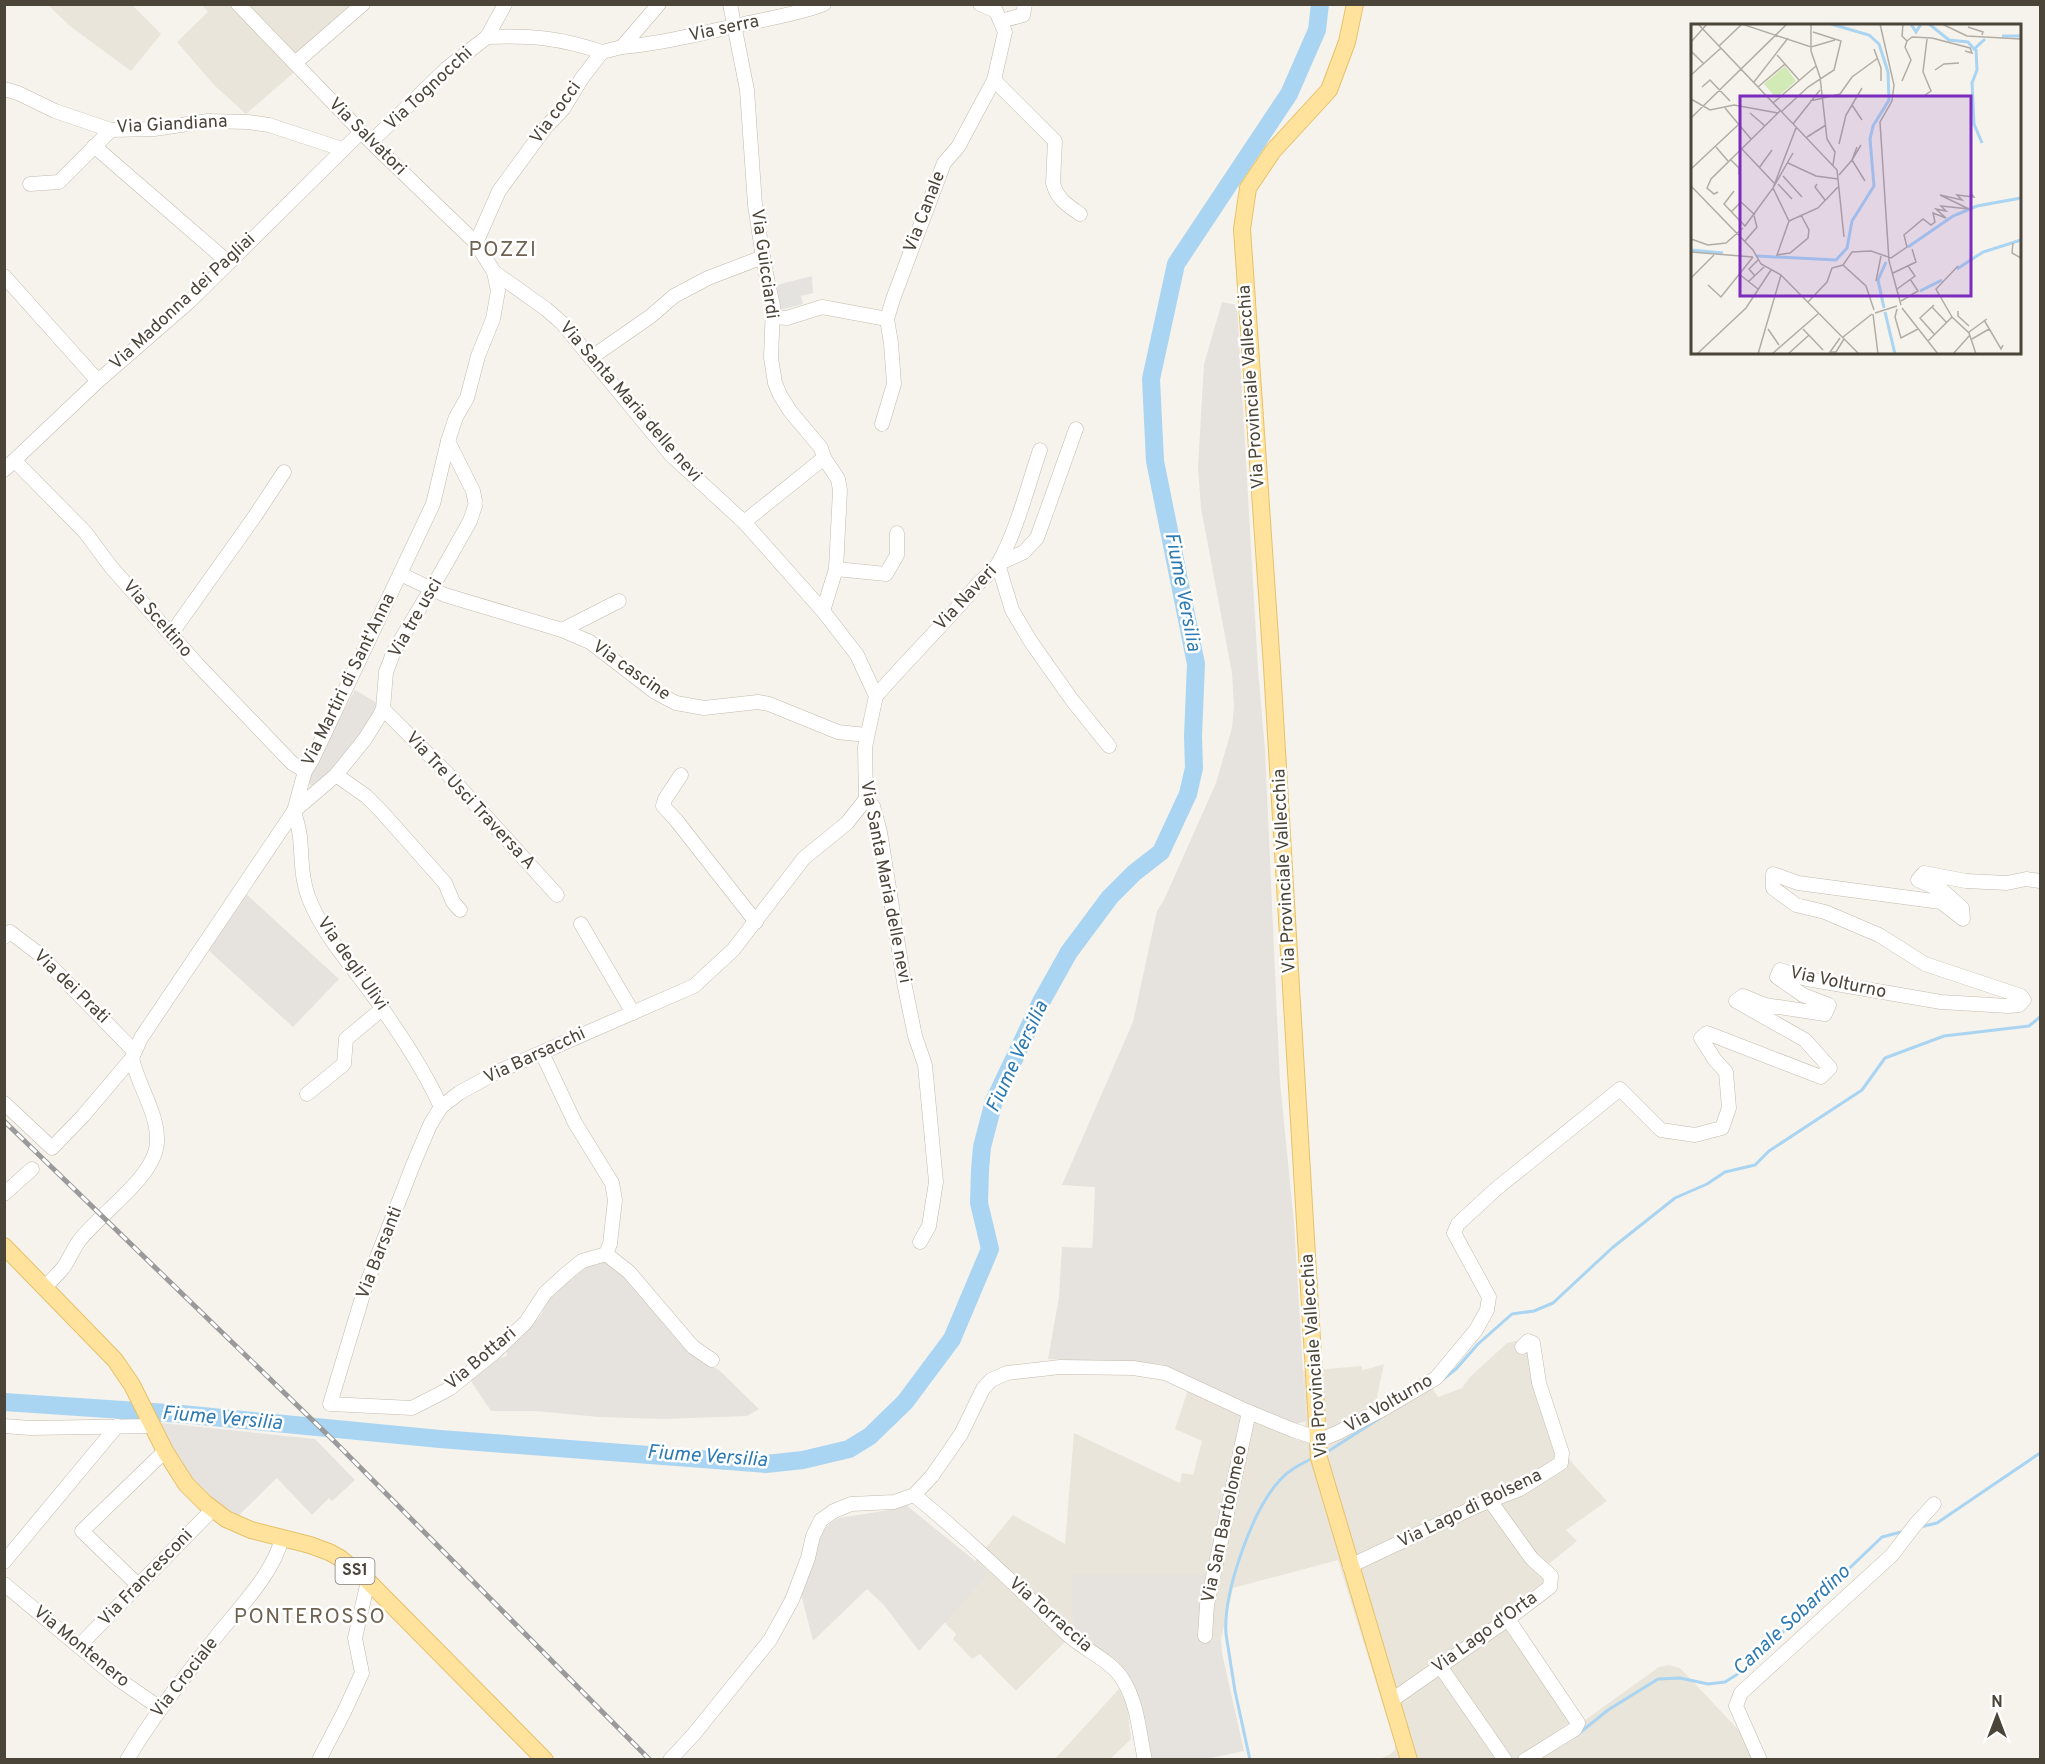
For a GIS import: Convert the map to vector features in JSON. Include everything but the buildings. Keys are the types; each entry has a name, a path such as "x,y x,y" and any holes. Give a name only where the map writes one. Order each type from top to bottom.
{"main road":[{"name":"Via Provinciale Vallecchia","path":"1355,4 1347,42 1329,90 1273,151 1248,188 1242,230 1273,679 1319,1458 1408,1760"},
{"name":"SS1","path":"4,1246 115,1360 132,1385 165,1451 186,1484 226,1519 251,1530 329,1552 340,1558 368,1581 545,1760"}],"street":[{"name":"Via Salvatori","path":"238,4 366,137 476,243 494,272"},
{"path":"295,63 363,4"},
{"name":"Via Tognocchi","path":"366,137 487,37 505,4"},
{"path":"602,52 622,47 659,4"},
{"name":"Via Guicciardi","path":"730,4 747,90 751,165 763,257 774,316 771,358 775,383 790,411 821,448 824,458 838,479 840,490 836,569 823,611"},
{"name":"Via serra","path":"622,47 648,45 710,33 825,4"},
{"path":"980,4 996,11 1001,21 1023,15 1025,4"},
{"name":"Via Canale","path":"882,424 894,384 887,319 918,228 944,163 958,147 994,80 1005,32 1001,21"},
{"name":"Via Tognocchi","path":"487,37 543,37 579,44 602,52"},
{"name":"Via cocci","path":"476,243 499,191 545,128 563,109 582,78 602,52"},
{"path":"994,80 1055,141 1054,189 1064,203 1080,214"},
{"name":"Via Giandiana","path":"4,89 18,93 49,109 111,130 154,129 208,122 248,122 269,125 342,149"},
{"path":"30,184 59,182 111,130"},
{"name":"Via Madonna dei Pagliai","path":"10,466 98,381 190,301 342,149 366,137"},
{"path":"94,146 228,262"},
{"path":"592,357 651,316 674,296 708,278 763,257"},
{"name":"Via Santa Maria delle nevi","path":"494,272 562,323 671,454 744,522 823,611 857,655 876,696 867,735 866,799 873,806 880,832 904,982 915,1036 925,1065 936,1182 929,1226 920,1242"},
{"name":"Via Martiri di Sant'Anna","path":"4,1103 52,1148 83,1116 133,1054 294,810 305,771 433,504 448,441 467,398 478,356 493,319 498,291 494,272"},
{"path":"4,276 98,381"},
{"path":"774,316 787,318 822,307 887,319"},
{"path":"1076,429 1037,538 1024,552 998,564 1012,610 1026,634 1072,700 1109,746"},
{"name":"Via tre usci","path":"294,810 336,775 365,739 383,709 386,672 394,651 470,521 475,503 473,491 448,441"},
{"name":"Via Naveri","path":"876,696 903,664 998,564 1040,450"},
{"path":"744,522 824,458"},
{"name":"Via Sceltino","path":"10,466 85,532 111,567 196,663 292,763 305,771"},
{"path":"171,634 284,472"},
{"path":"836,569 886,574 897,555 897,533"},
{"name":"Via cascine","path":"400,574 445,595 562,630 590,642 655,692 676,703 704,708 758,702 769,704 838,732 867,735"},
{"path":"562,630 619,601"},
{"name":"Via Tre Usci Traversa A","path":"383,709 445,771 556,895"},
{"path":"336,775 366,796 381,811 445,883 459,910"},
{"path":"681,775 663,806 756,921"},
{"name":"Via Barsacchi","path":"441,1107 459,1093 497,1072 694,986 733,950 804,858 847,823 866,799"},
{"name":"Via degli Ulivi","path":"294,810 300,835 302,873 310,901 339,952 382,1008 427,1077 441,1107"},
{"name":"Via Volturno","path":"1317,1438 1337,1433 1436,1378 1476,1330 1487,1310 1488,1297 1454,1233 1458,1224 1499,1186 1620,1089 1661,1130 1695,1135 1722,1128 1729,1108 1726,1072 1701,1038 1707,1033 1821,1077 1830,1068 1805,1040 1736,1001 1743,996 1765,1005 1825,1014 1829,1005 1803,994 1777,977 1780,970 1807,979 1941,1002 2008,1006 2019,1005 2024,1000 2020,996 1925,964 1880,935 1825,912 1796,905 1773,888 1773,874 1798,883 1941,902 1963,919 1962,908 1943,891 1918,880 1924,873 1966,881 2007,883 2026,879 2040,881"},
{"path":"581,924 633,1013"},
{"name":"Via dei Prati","path":"4,937 10,932 39,954 133,1054"},
{"path":"307,1094 344,1064 346,1039 382,1008"},
{"path":"542,1053 575,1123 612,1184 615,1200 610,1244 606,1254 629,1272 693,1347 712,1360"},
{"path":"44,1288 64,1267 79,1241 147,1170 155,1155 156,1128 137,1078 133,1054"},
{"name":"Via Barsanti","path":"330,1404 365,1288 415,1160 430,1125 441,1107"},
{"path":"4,1194 32,1169"},
{"name":"Via Bottari","path":"330,1404 412,1408 449,1389 495,1352 526,1322 545,1293 566,1274 582,1261 606,1254"},
{"name":"Via Lago di Bolsena","path":"1350,1566 1479,1505 1520,1489 1561,1463 1562,1453 1539,1383 1533,1343 1528,1341 1522,1347"},
{"path":"670,1760 770,1640 792,1600 821,1520 851,1504 894,1502 914,1495 932,1476 961,1434 983,1389 991,1380 1008,1373 1060,1367 1133,1368 1166,1373 1249,1412 1317,1438"},
{"name":"Via San Bartolomeo","path":"1205,1636 1207,1605 1249,1412"},
{"path":"4,1426 30,1428 151,1423"},
{"path":"4,1562 117,1426"},
{"path":"138,1586 82,1531 165,1451"},
{"name":"Via Torraccia","path":"914,1495 1069,1636 1098,1656 1122,1678 1135,1705 1145,1760"},
{"name":"Via Lago d'Orta","path":"1392,1700 1508,1620 1550,1587 1551,1576 1532,1559 1491,1502"},
{"path":"1760,1760 1736,1706 1741,1693 1892,1555 1934,1504"},
{"name":"Via Francesconi","path":"79,1646 213,1509"},
{"name":"Via Crociale","path":"127,1760 160,1708 250,1595 279,1553 282,1538"},
{"path":"319,1760 362,1673 355,1638 368,1581"},
{"name":"Via Montenero","path":"4,1584 118,1679 160,1708"},
{"path":"1508,1620 1578,1723 1575,1729 1525,1760"},
{"path":"1440,1666 1505,1760"}],"shaded area":[{"path":"48,5 132,5 161,34 131,71 70,26"},
{"path":"202,5 372,5 246,114 214,85 177,42 208,12"},
{"path":"812,276 813,293 801,296 803,304 780,310 773,286"},
{"path":"1222,302 1237,305 1258,670 1265,750 1280,1082 1294,1223 1306,1421 1294,1425 1161,1364 1048,1359 1059,1297 1062,1247 1092,1248 1093,1237 1095,1187 1062,1185 1133,1022 1157,911 1216,783 1232,728 1234,707 1232,673 1201,508 1198,467 1204,364"},
{"path":"355,690 379,704 351,752 314,786 310,785 308,779 311,771"},
{"path":"244,892 339,979 293,1027 207,949"},
{"path":"596,1260 608,1262 619,1269 695,1355 720,1371 759,1409 747,1416 664,1419 599,1417 535,1411 491,1411 469,1378 491,1361 507,1356 506,1347 522,1337 542,1314 547,1298"},
{"path":"1528,1338 1562,1448 1573,1464 1607,1501 1566,1530 1577,1541 1544,1568 1559,1580 1551,1592 1514,1620 1585,1720 1659,1667 1669,1665 1680,1668 1766,1759 1379,1759 1395,1750 1395,1744 1338,1560 1233,1588 1221,1639 1200,1643 1199,1606 1206,1576 1073,1634 1016,1691 980,1654 972,1659 953,1639 956,1634 944,1622 985,1578 985,1569 975,1561 1013,1515 1065,1544 1074,1433 1180,1483 1182,1473 1193,1475 1202,1441 1175,1429 1188,1390 1300,1441 1306,1421 1303,1371 1362,1366 1364,1370 1384,1364 1375,1406 1425,1377 1438,1397 1462,1388 1470,1377 1507,1343"},
{"path":"161,1423 315,1439 355,1480 332,1501 329,1498 312,1515 277,1478 237,1517 211,1501 193,1482 176,1456"},
{"path":"906,1505 985,1569 985,1578 919,1651 884,1605 867,1589 813,1641 800,1590 819,1536 829,1524 839,1518"},
{"path":"1072,1575 1206,1575 1199,1606 1200,1643 1221,1639 1222,1653 1244,1751 1206,1759 1149,1759 1130,1687 1073,1634"},
{"path":"1119,1689 1127,1704 1131,1739 1110,1759 1054,1760"}],"waterway":[{"name":"Fiume Versilia","path":"4,1402 182,1414 440,1439 766,1464 803,1460 849,1449 870,1436 905,1402 952,1339 990,1249 979,1203 982,1147 994,1101 1041,1002 1069,952 1110,897 1134,873 1161,852 1188,794 1194,768 1196,664 1155,461 1151,379 1176,264 1289,94 1317,30 1320,4"},
{"path":"1442,1380 1512,1314 1534,1311 1553,1303 1612,1248 1675,1198 1707,1184 1725,1172 1755,1165 1769,1151 1862,1090 1885,1058 1944,1036 2029,1026 2040,1017"},
{"path":"1327,1452 1380,1418"},
{"name":"Canale Sobardino","path":"1920,1527 1937,1523 2040,1453"},
{"path":"1250,1760 1235,1691 1226,1634 1229,1597 1241,1553 1259,1511 1280,1480 1287,1473 1311,1459"},
{"name":"Canale Sobardino","path":"1577,1735 1608,1710 1658,1679 1680,1678 1708,1684 1725,1682 1741,1672 1882,1537 1905,1531"}],"railway":[{"path":"4,1121 334,1441 650,1760"}],"district":[{"name":"POZZI","path":"503,250"},
{"name":"PONTEROSSO","path":"310,1617"}]}
